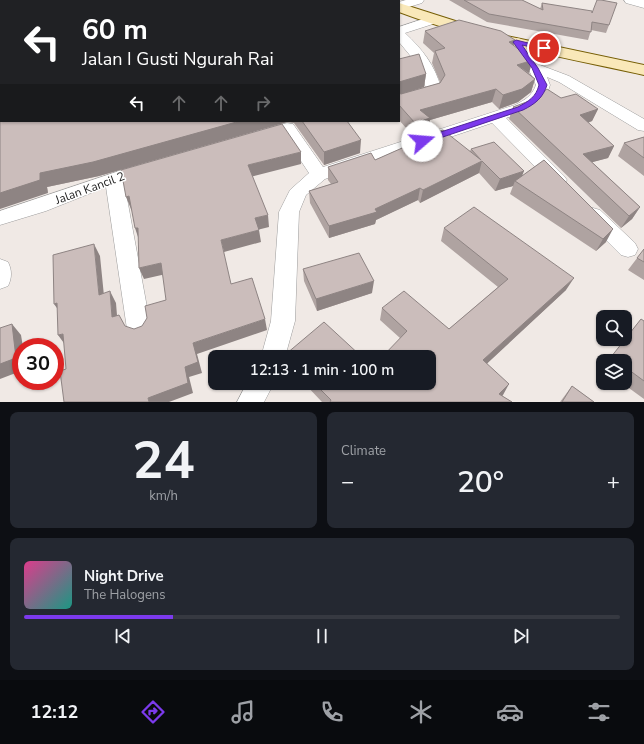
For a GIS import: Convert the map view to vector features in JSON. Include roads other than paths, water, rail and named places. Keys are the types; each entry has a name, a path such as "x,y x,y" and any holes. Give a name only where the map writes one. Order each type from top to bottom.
{"main road":[{"path":"400,6 432,20 516,42 644,70"}],"street":[{"path":"400,6 418,0"},
{"path":"630,0 644,4"},
{"path":"400,31 432,20"},
{"path":"400,36 421,55 431,75 434,88 431,92 400,101"},
{"path":"275,350 283,321 289,212 293,198 300,189 319,175 495,117 532,103 540,94 543,85 535,68 516,42"},
{"path":"535,68 564,79 644,126"},
{"path":"495,117 568,190"},
{"path":"241,140 285,125 319,175"},
{"name":"Jalan Kancil 2","path":"0,218 39,206 114,178 159,164"},
{"path":"114,178 139,329"},
{"path":"583,205 628,248"},
{"path":"0,268 0,280"},
{"path":"250,402 257,390"}]}
